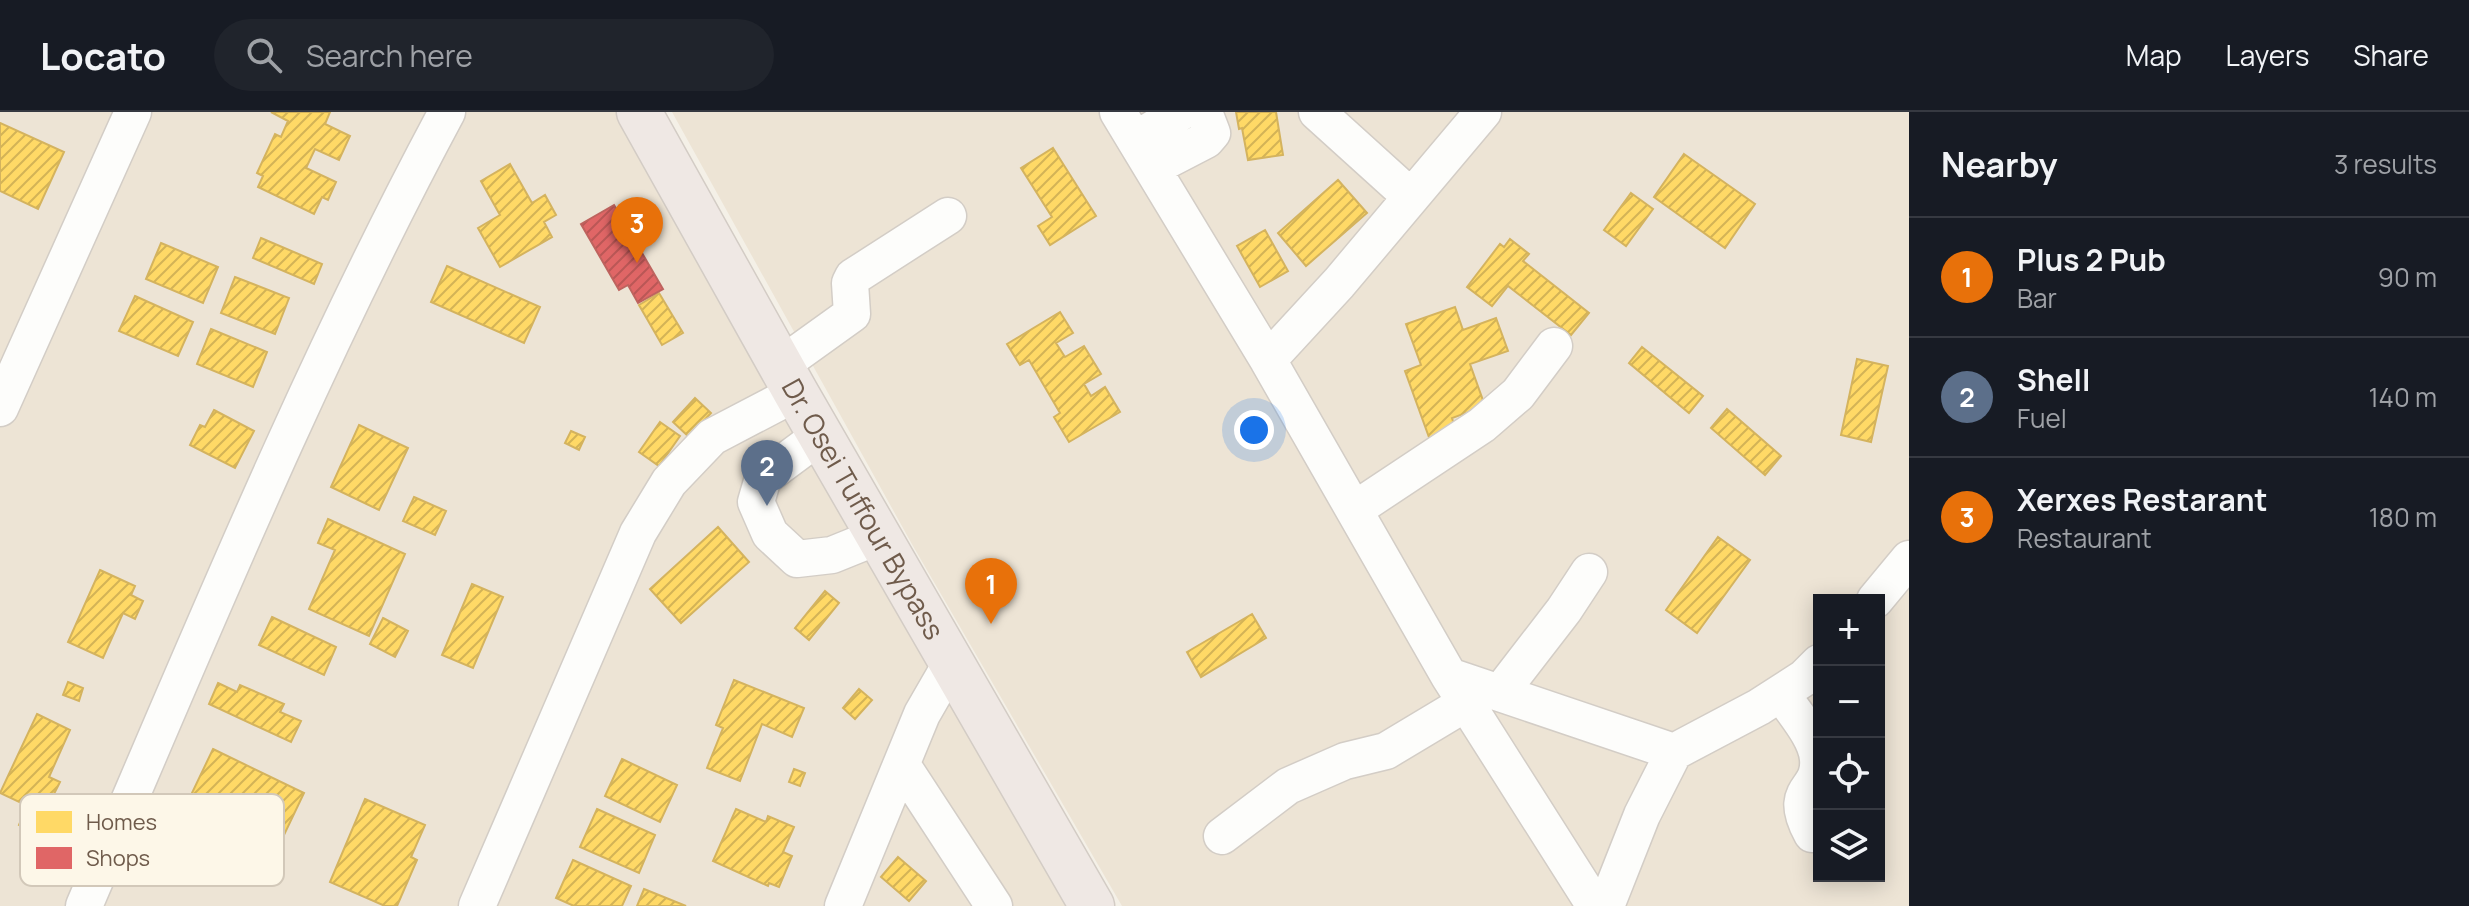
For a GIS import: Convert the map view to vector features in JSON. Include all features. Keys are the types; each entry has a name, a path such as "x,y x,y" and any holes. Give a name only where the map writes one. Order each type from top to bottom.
{"highway":[{"name":"Dr. Osei Tuffour Bypass","path":"639,112 1092,906"}],"street":[{"path":"0,408 133,112"},
{"path":"133,794 303,402 372,257 447,112"},
{"path":"1135,140 1181,112"},
{"path":"1135,140 1206,140 1212,133 1204,112"},
{"path":"1317,112 1411,197"},
{"path":"1268,360 1339,283 1483,112"},
{"path":"1135,140 1354,510 1472,691 1595,906"},
{"path":"477,906 638,533 669,482 712,437 789,379 852,314 850,283 853,277 948,216"},
{"path":"1354,510 1482,425 1518,394 1554,346"},
{"path":"821,435 763,478 756,502 770,534 797,559 832,555 879,536"},
{"path":"1880,594 1909,559"},
{"path":"1222,836 1288,786 1345,761 1386,751 1472,691 1564,610 1589,572"},
{"path":"843,906 922,714 952,662"},
{"path":"1606,906 1642,815 1674,752 1759,707 1804,678 1816,666"},
{"path":"1472,691 1674,752"},
{"path":"1781,693 1815,745 1818,757 1818,769 1801,801 1801,815 1812,834"},
{"path":"902,765 994,906"},
{"path":"84,906 93,886"}],"shaded area":[{"path":"0,112 625,112 1077,906 0,906"},
{"path":"672,112 1909,112 1909,906 1122,906 913,546"}],"building: Homes":[{"path":"271,112 330,112 325,124 350,136 339,160 315,149 306,168 336,182 328,200 322,197 314,214 258,187 263,176 257,173 275,134 281,137 288,121"},
{"path":"1236,112 1276,112 1283,155 1248,160"},
{"path":"0,123 64,152 38,209 0,191"},
{"path":"1053,148 1096,216 1050,245 1038,226 1052,217 1021,168"},
{"path":"1684,154 1755,204 1725,248 1654,197"},
{"path":"510,164 532,203 545,195 556,215 544,222 552,237 500,267 478,228 500,215 481,181"},
{"path":"1338,180 1367,213 1306,266 1278,233"},
{"path":"1631,193 1653,209 1626,246 1604,230"},
{"path":"1265,230 1288,271 1260,287 1237,246"},
{"path":"261,238 322,264 314,284 253,258"},
{"path":"1510,239 1529,254 1523,261 1589,313 1571,335 1508,286 1492,306 1467,287 1500,244 1504,247"},
{"path":"161,243 218,267 203,303 146,279"},
{"path":"447,266 540,307 524,343 431,302"},
{"path":"235,277 289,298 275,334 221,313"},
{"path":"659,293 683,333 662,345 639,305"},
{"path":"135,296 193,322 178,356 119,331"},
{"path":"1455,307 1463,330 1496,318 1508,351 1470,364 1485,406 1452,418 1456,431 1430,440 1405,371 1421,365 1406,324"},
{"path":"1060,312 1073,333 1056,343 1065,357 1084,346 1101,374 1084,384 1091,396 1105,387 1120,412 1069,442 1054,417 1060,413 1029,360 1020,365 1007,344"},
{"path":"211,329 267,352 253,387 197,364"},
{"path":"1642,347 1703,396 1689,413 1629,363"},
{"path":"1857,359 1888,366 1871,442 1841,435"},
{"path":"695,398 711,413 689,437 673,422"},
{"path":"1727,409 1781,456 1765,475 1711,428"},
{"path":"214,410 254,431 235,468 190,445 200,425 205,427"},
{"path":"660,422 680,436 659,466 639,452"},
{"path":"359,425 408,448 379,510 331,487"},
{"path":"571,431 585,437 579,450 565,443"},
{"path":"414,497 446,511 435,535 403,521"},
{"path":"328,519 405,554 369,636 309,609 335,550 318,543"},
{"path":"718,527 749,562 681,623 650,589"},
{"path":"1718,537 1750,560 1697,633 1666,610"},
{"path":"100,570 135,586 131,595 143,601 135,619 123,613 103,658 68,642"},
{"path":"472,584 503,597 473,668 442,655"},
{"path":"825,591 839,603 809,640 795,628"},
{"path":"1252,614 1266,638 1201,677 1187,652"},
{"path":"272,617 336,647 324,675 259,645"},
{"path":"383,618 408,631 395,657 370,644"},
{"path":"734,680 804,708 792,737 762,724 740,781 707,768 723,728 716,725"},
{"path":"68,682 83,688 79,701 63,695"},
{"path":"218,683 237,692 240,685 284,704 280,712 301,721 291,742 209,704"},
{"path":"859,689 872,700 855,719 843,708"},
{"path":"37,714 70,730 49,777 60,782 54,794 20,794 20,802 0,793"},
{"path":"213,749 304,793 284,835 284,794 192,794"},
{"path":"622,759 677,785 660,822 605,796"},
{"path":"794,769 805,773 800,786 789,782"},
{"path":"365,799 425,825 411,857 417,860 397,906 385,906 330,882"},
{"path":"597,809 655,835 639,873 580,847"},
{"path":"736,809 766,822 768,816 794,827 783,852 792,856 779,887 769,883 768,886 713,861"},
{"path":"898,857 926,881 909,901 881,877"},
{"path":"573,860 631,886 622,906 574,906 556,898"},
{"path":"644,889 686,906 637,906"}],"building: Shops":[{"path":"614,205 663,289 638,303 628,285 619,290 581,224"}],"place":[{"name":"Xerxes Restarant","path":"637,263"},
{"name":"Shell","path":"767,506"},
{"name":"Plus 2 Pub","path":"991,624"}]}
